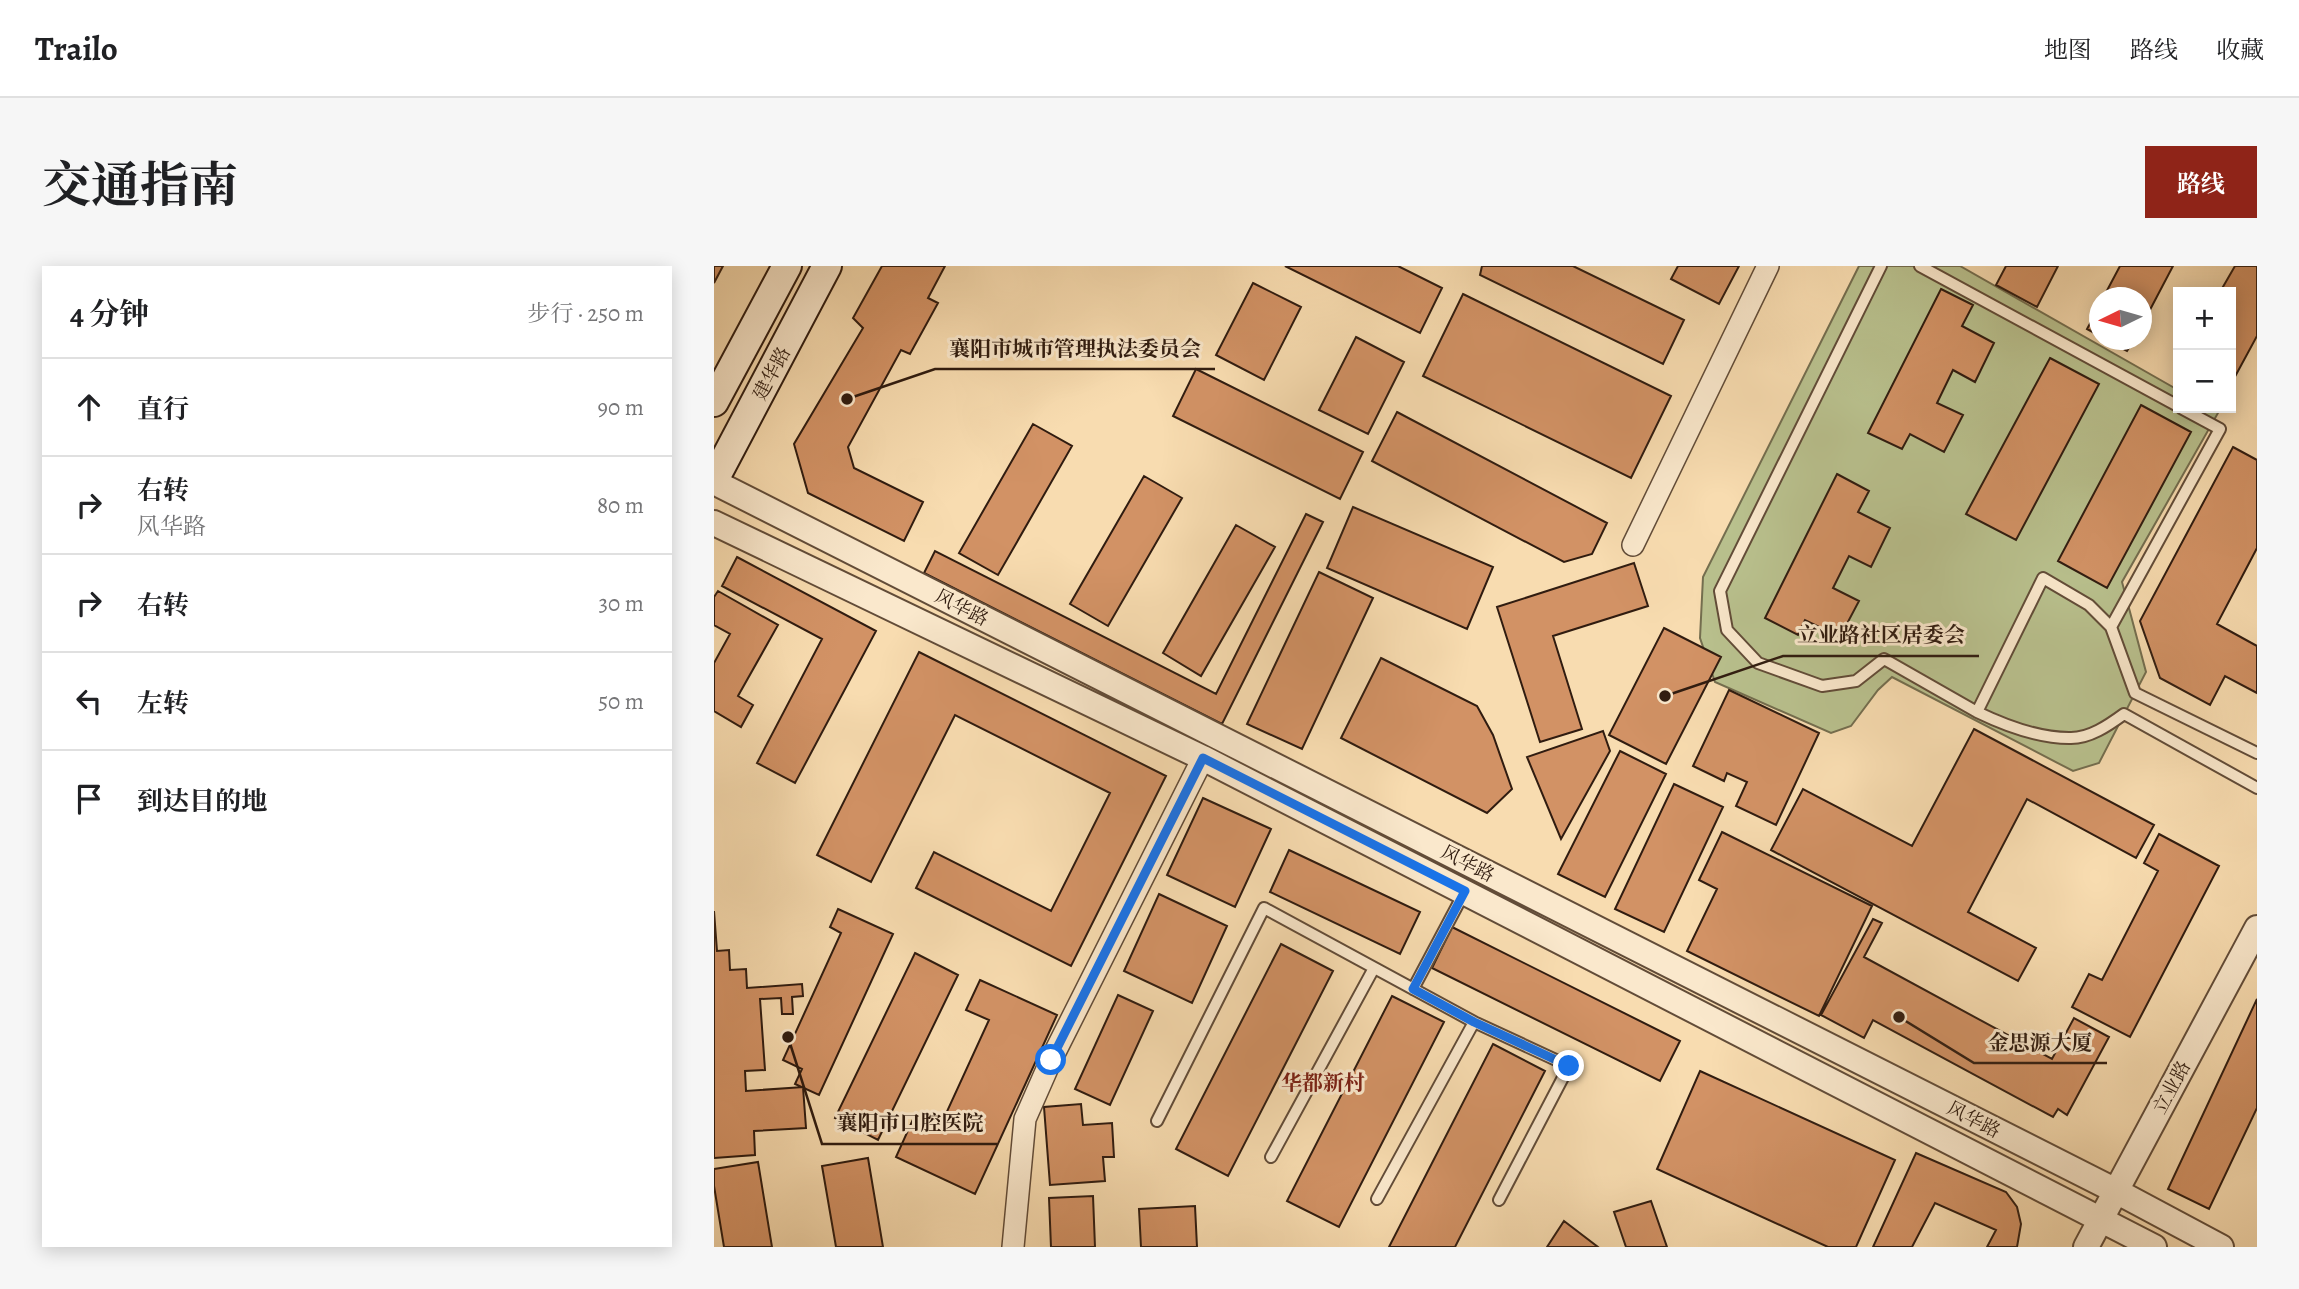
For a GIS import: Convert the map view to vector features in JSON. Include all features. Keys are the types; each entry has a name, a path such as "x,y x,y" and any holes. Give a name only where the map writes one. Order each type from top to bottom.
{"main road":[{"name":"建华路","path":"714,402 787,266"},
{"name":"建华路","path":"714,481 827,266"}],"street":[{"path":"1633,545 1768,266"},
{"path":"729,452 729,469 734,483 748,499"},
{"name":"风华路","path":"714,481 2116,1191 2221,1247"},
{"name":"风华路","path":"714,523 725,534 1203,758 2154,1247"},
{"path":"1013,1247 1025,1119 1051,1060 1203,758"},
{"name":"立业路","path":"2086,1247 2257,928"}],"lane":[{"path":"1881,266 1720,591 1727,630 1758,663 1822,686 1856,681 1884,659 2000,723 2070,739 2102,729 2124,714 2257,788"},
{"path":"1920,266 2173,403"},
{"path":"2111,627 2220,429 2191,413"},
{"path":"1977,712 2043,578 2090,605 2111,627 2135,693 2257,753"},
{"path":"1413,989 1465,891"},
{"path":"1157,1121 1264,908 1474,1022 1569,1066 1499,1200"},
{"path":"1271,1157 1374,968"},
{"path":"1377,1199 1474,1022"}],"green space":[{"path":"1859,266 1960,266 2089,339 2089,350 2108,350 2173,387 2173,413 2218,413 2122,582 2146,672 2099,763 2073,771 1892,677 1878,690 1851,726 1831,733 1715,682 1700,638 1703,577"}],"building":[{"path":"714,266 723,266 714,283"},
{"path":"882,266 945,266 928,298 938,303 910,354 901,350 848,447 854,468 923,502 904,541 808,493 794,444 863,328 853,318"},
{"path":"1285,266 1398,266 1442,288 1420,333"},
{"path":"1482,266 1573,266 1684,320 1663,364 1480,275"},
{"path":"1678,266 1739,266 1719,304 1671,279"},
{"path":"2006,266 2058,266 2037,307 1996,285"},
{"path":"2120,266 2173,266 2152,306 2152,287 2109,287"},
{"path":"2235,266 2257,266 2257,336 2236,375 2236,287 2223,287"},
{"path":"1253,283 1301,307 1264,380 1216,355"},
{"path":"1941,289 1973,305 1962,326 1994,343 1975,382 1953,370 1937,403 1963,415 1944,452 1910,434 1902,449 1868,433"},
{"path":"1463,294 1671,396 1631,478 1423,376"},
{"path":"1356,337 1404,362 1368,434 1319,410"},
{"path":"2050,358 2099,384 2016,540 1966,514"},
{"path":"1196,369 1363,452 1340,499 1173,416"},
{"path":"2141,405 2191,432 2107,588 2058,561"},
{"path":"1397,412 1607,523 1592,554 1564,562 1372,461"},
{"path":"1033,424 1072,446 998,575 959,553"},
{"path":"2233,447 2257,460 2257,548 2217,624 2257,646 2257,693 2225,676 2210,705 2160,678 2140,621"},
{"path":"1837,474 1869,491 1858,512 1890,528 1871,567 1849,556 1833,588 1859,601 1840,637 1805,620 1798,635 1765,618"},
{"path":"1144,476 1182,498 1108,626 1070,604"},
{"path":"1353,507 1493,567 1467,629 1327,568"},
{"path":"1306,514 1323,522 1222,724 924,573 935,551 1216,694"},
{"path":"1236,525 1275,547 1201,676 1163,653"},
{"path":"737,557 876,631 795,783 757,763 822,639 722,586"},
{"path":"1634,563 1648,606 1553,636 1582,729 1540,742 1497,607"},
{"path":"1319,572 1373,598 1302,749 1247,724"},
{"path":"718,591 778,625 738,696 753,705 741,727 714,711 714,663 730,634 714,625 714,597"},
{"path":"1664,628 1721,657 1666,764 1609,735"},
{"path":"919,652 1166,776 1071,966 916,888 934,852 1051,911 1110,793 955,715 871,882 817,855"},
{"path":"1381,658 1477,706 1493,735 1512,789 1487,813 1341,738"},
{"path":"1729,690 1819,733 1776,825 1736,806 1747,782 1727,773 1724,781 1693,766"},
{"path":"1974,729 2154,825 2136,858 2027,799 1968,912 2036,948 2018,981 1771,850 1803,789 1912,846"},
{"path":"1603,731 1610,751 1561,839 1527,757"},
{"path":"1620,751 1666,774 1605,897 1558,874"},
{"path":"1674,784 1723,807 1664,932 1615,909"},
{"path":"1203,798 1271,829 1235,907 1167,875"},
{"path":"1722,832 1872,906 1819,1016 1687,951 1717,889 1699,880"},
{"path":"2159,834 2219,866 2130,1037 2072,1007 2089,974 2102,980 2158,871 2144,863"},
{"path":"1289,850 1420,912 1400,954 1270,892"},
{"path":"1159,894 1227,926 1192,1003 1124,971"},
{"path":"838,909 893,934 819,1095 795,1084 802,1069 783,1060 841,933 830,927"},
{"path":"714,911 717,951 729,950 730,970 746,969 747,988 802,984 803,996 792,997 793,1014 782,1014 781,998 760,999 765,1070 745,1071 746,1091 803,1087 806,1128 754,1131 755,1155 714,1158"},
{"path":"1873,919 1882,923 1864,957 2052,1059 2074,1018 2109,1037 2067,1115 2058,1109 2053,1117 1873,1020 1864,1038 1821,1015"},
{"path":"1452,927 1680,1041 1660,1081 1432,968"},
{"path":"1281,944 1333,971 1228,1176 1176,1149"},
{"path":"915,953 958,975 878,1140 835,1118"},
{"path":"980,980 1057,1015 975,1194 896,1157 914,1117 939,1129 989,1020 966,1010"},
{"path":"1118,995 1153,1011 1110,1105 1075,1089"},
{"path":"1392,996 1444,1022 1339,1227 1287,1201"},
{"path":"2257,999 2257,1108 2209,1209 2168,1189"},
{"path":"1493,1044 1545,1071 1455,1247 1389,1247"},
{"path":"1700,1071 1895,1160 1856,1247 1828,1247 1657,1169"},
{"path":"1081,1104 1083,1125 1112,1123 1114,1157 1103,1157 1105,1181 1050,1185 1044,1107"},
{"path":"1916,1153 2006,1192 2017,1207 2021,1224 2017,1247 1987,1247 1996,1230 1935,1203 1912,1247 1873,1247"},
{"path":"868,1158 883,1247 836,1247 822,1166"},
{"path":"758,1162 772,1247 724,1247 714,1186 714,1169"},
{"path":"1093,1196 1095,1247 1051,1247 1049,1198"},
{"path":"1651,1201 1667,1247 1626,1247 1614,1212"},
{"path":"1195,1206 1197,1247 1141,1247 1139,1209"},
{"path":"1564,1221 1598,1247 1547,1247"}],"place":[{"name":"襄阳市城市管理执法委员会","path":"847,399"},
{"name":"立业路社区居委会","path":"1665,696"},
{"name":"金思源大厦","path":"1899,1017"},
{"name":"襄阳市口腔医院","path":"788,1037"}],"district":[{"name":"华都新村","path":"1323,1083"}],"route":[{"path":"1051,1060 1203,758 1465,891 1413,989 1474,1022 1569,1066"}]}
